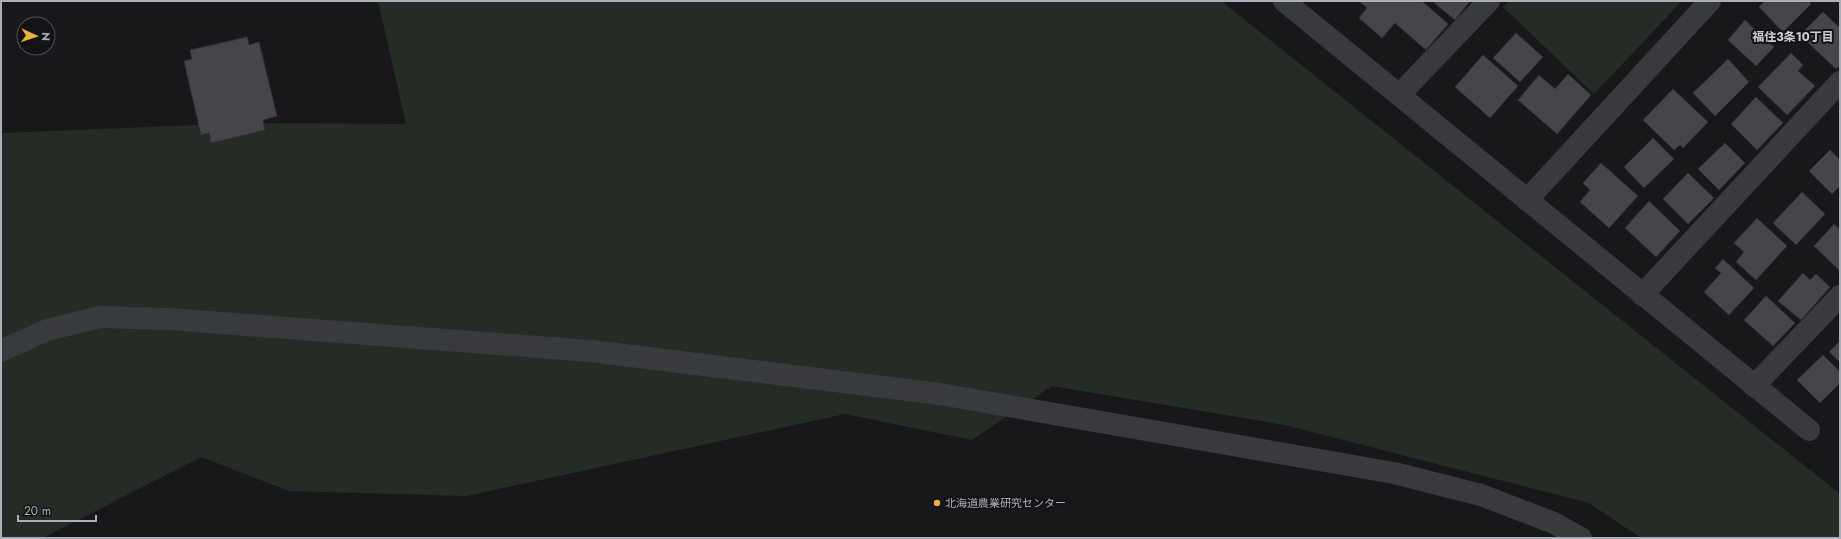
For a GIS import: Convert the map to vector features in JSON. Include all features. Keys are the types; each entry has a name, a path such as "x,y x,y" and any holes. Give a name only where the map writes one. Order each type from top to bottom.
{"street":[{"path":"1284,1 1809,430"},
{"path":"1400,95 1489,1"},
{"path":"1527,200 1710,1"},
{"path":"1642,295 1840,82"},
{"path":"1754,386 1840,296"},
{"path":"1,351 47,330 100,317 169,319 591,351 940,394 1394,473 1481,495 1554,523 1581,538"}],"shaded area":[{"path":"378,1 1221,1 1840,494 1840,538 1641,538 1589,503 1285,425 1052,386 972,440 845,414 466,496 289,491 201,457 43,538 1,538 1,133 248,123 406,124"},
{"path":"1509,1 1682,1 1594,94 1503,7"}],"building":[{"path":"1359,1 1422,1 1448,24 1426,50 1395,23 1382,38 1359,18 1367,8"},
{"path":"1432,1 1470,1 1455,20"},
{"path":"1765,1 1809,1 1811,4 1783,32 1759,7"},
{"path":"1823,12 1840,28 1840,65 1836,69 1800,35"},
{"path":"1745,20 1774,47 1756,66 1728,40"},
{"path":"1516,33 1543,57 1520,82 1493,58"},
{"path":"247,37 249,45 259,42 277,116 263,120 265,130 211,143 209,133 201,135 184,61 192,59 190,50"},
{"path":"1791,53 1803,65 1798,71 1815,86 1787,115 1758,87"},
{"path":"1483,55 1518,86 1490,118 1455,87"},
{"path":"1728,59 1749,82 1715,116 1693,93"},
{"path":"1568,74 1591,95 1557,134 1518,100 1539,75 1555,89"},
{"path":"1673,89 1708,122 1683,148 1680,145 1674,150 1643,120"},
{"path":"1756,97 1783,123 1757,150 1731,124"},
{"path":"1653,138 1674,159 1644,188 1624,167"},
{"path":"1725,143 1745,163 1719,190 1698,169"},
{"path":"1830,150 1840,160 1840,186 1832,194 1809,171"},
{"path":"1601,163 1638,196 1609,228 1580,202 1590,190 1583,183"},
{"path":"1688,173 1714,198 1688,224 1663,199"},
{"path":"1802,192 1825,214 1796,245 1773,223"},
{"path":"1649,201 1680,231 1656,257 1625,228"},
{"path":"1757,218 1787,246 1756,280 1736,262 1744,252 1734,243"},
{"path":"1834,224 1840,230 1840,271 1814,246"},
{"path":"1723,259 1754,288 1729,315 1704,292 1721,273 1715,268"},
{"path":"1803,273 1810,280 1816,274 1830,287 1801,320 1778,301"},
{"path":"1766,296 1795,323 1773,346 1744,320"},
{"path":"1840,341 1840,362 1829,352"},
{"path":"1823,355 1840,372 1840,383 1820,403 1797,380"}],"place":[{"name":"北海道農業研究センター","path":"937,503"}],"district":[{"name":"福住3条10丁目","path":"1793,37"}]}
